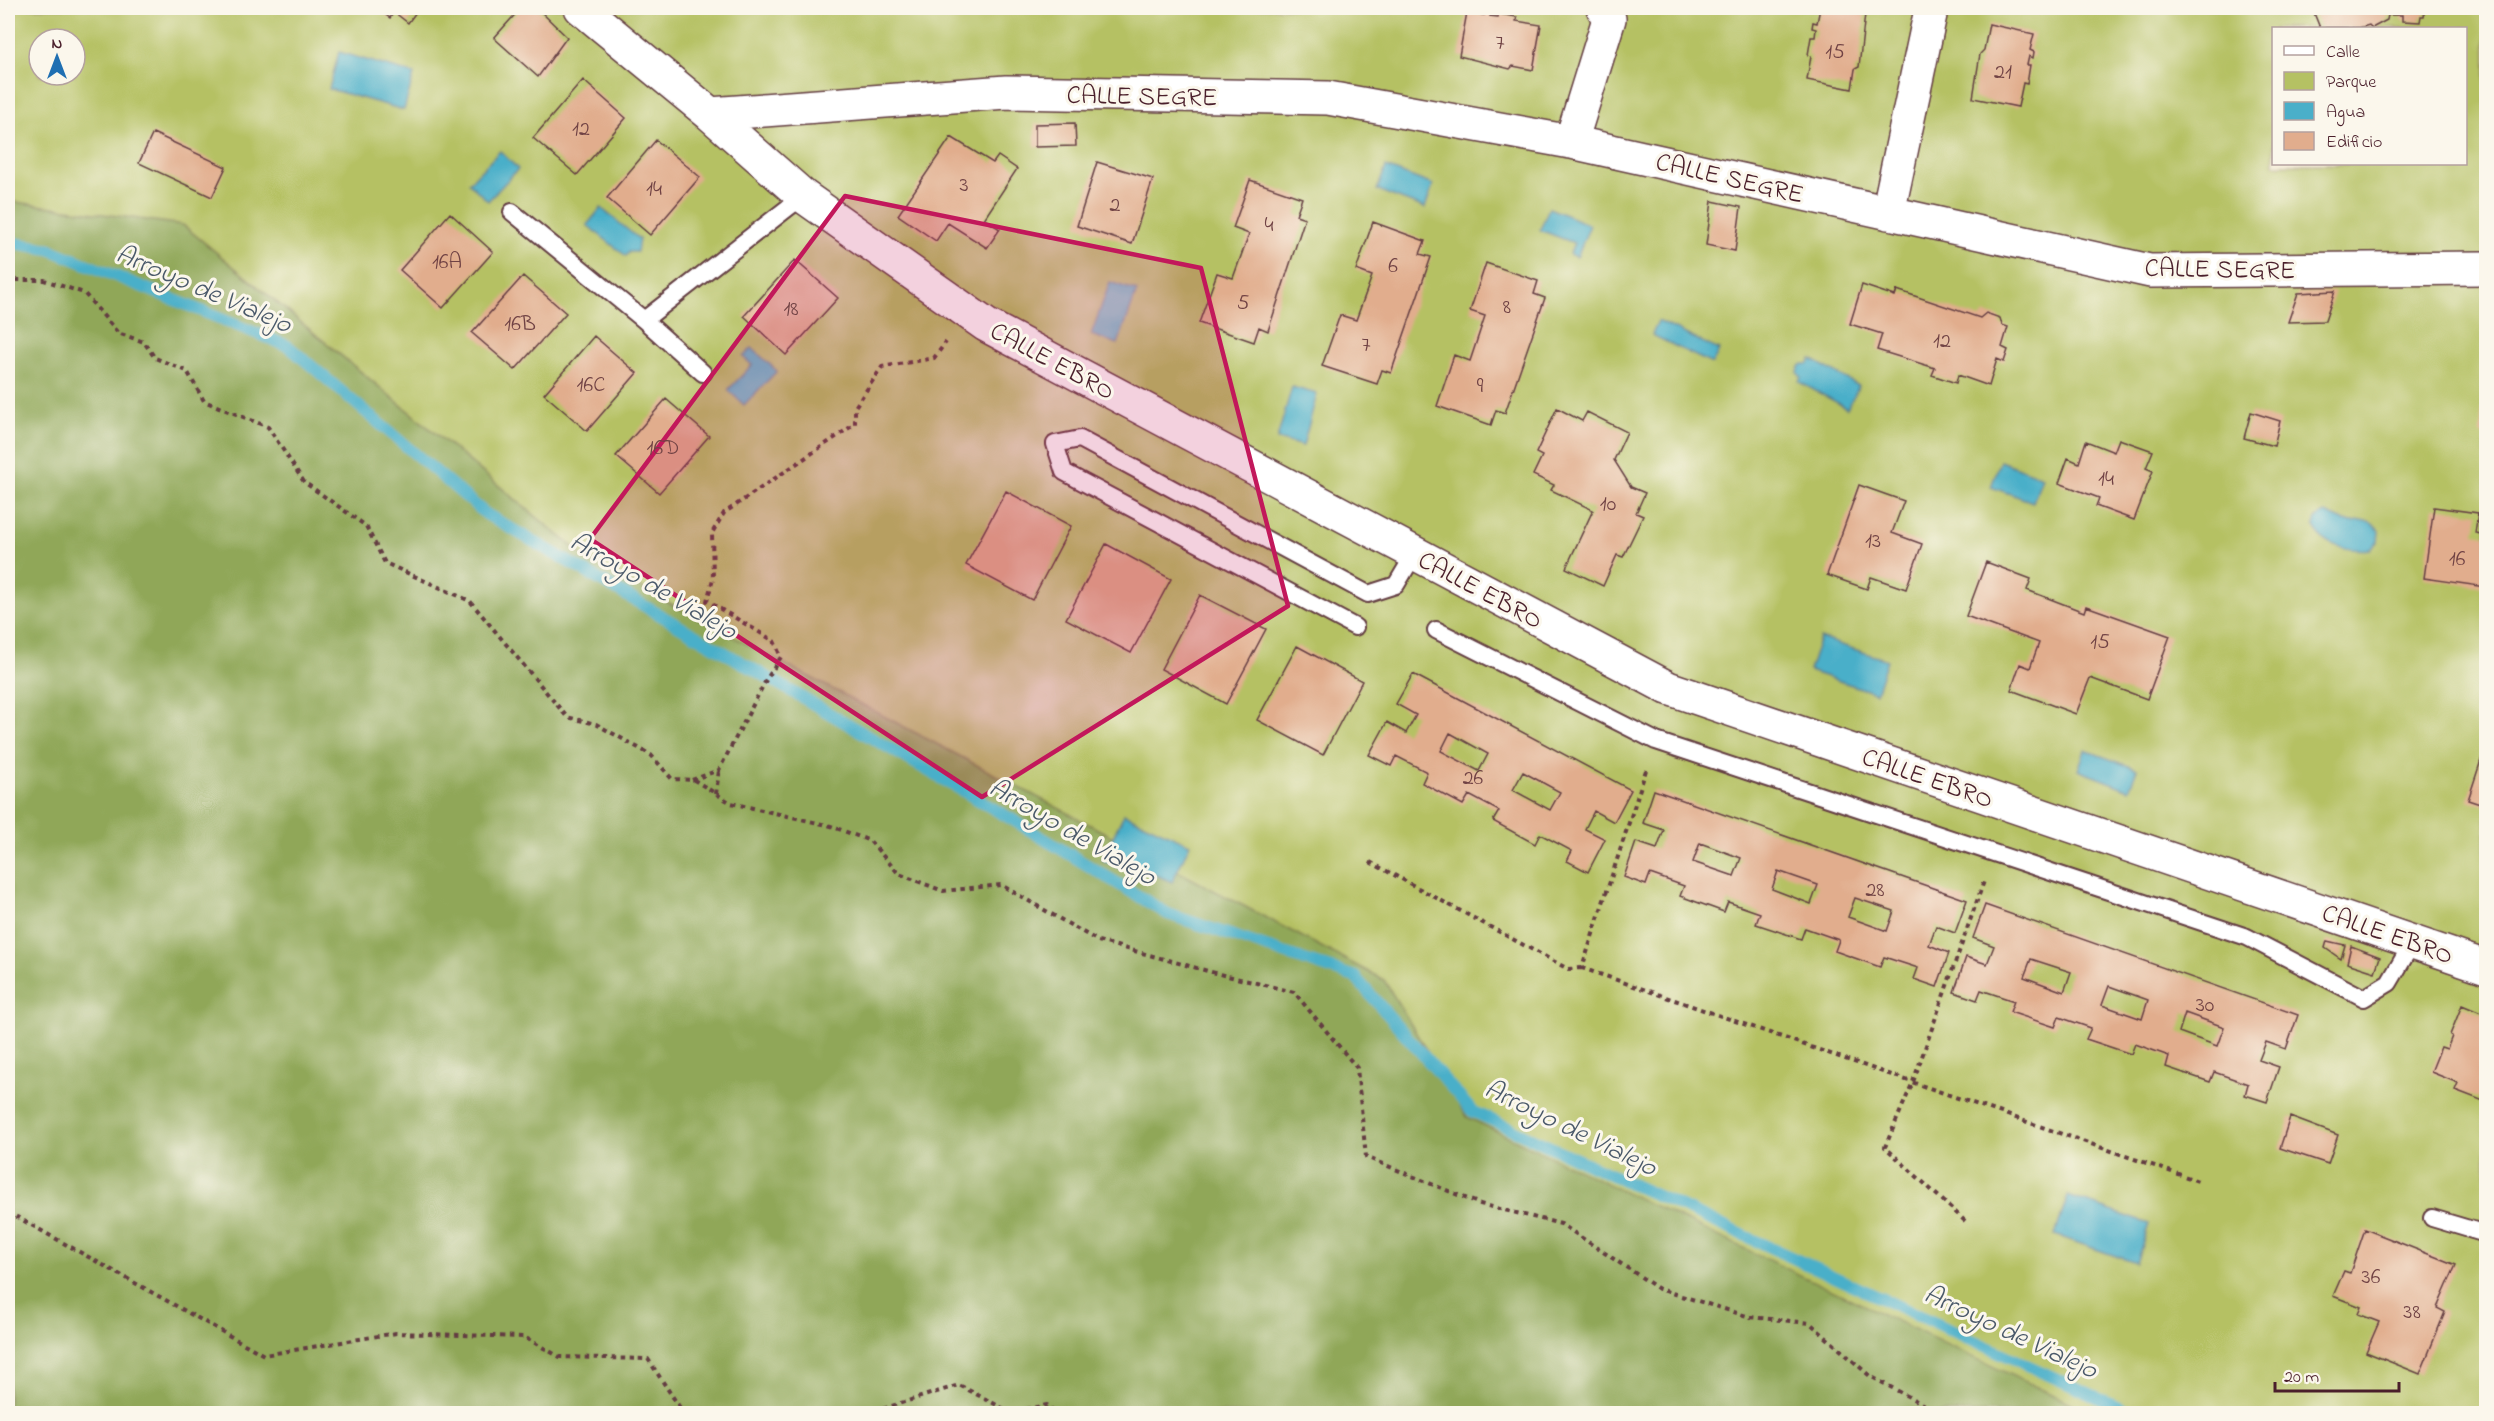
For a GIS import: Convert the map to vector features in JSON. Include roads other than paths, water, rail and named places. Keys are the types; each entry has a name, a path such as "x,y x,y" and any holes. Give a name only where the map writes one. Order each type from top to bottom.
{"street":[{"name":"CALLE EBRO","path":"581,8 710,114 803,196 986,325 1668,688 2487,967"},
{"path":"1571,142 1609,19 1603,8"},
{"path":"1888,213 1931,10"},
{"name":"CALLE SEGRE","path":"710,114 1006,92 1328,98 1571,142 2150,271 2487,268"}],"lane":[{"path":"644,320 803,196"},
{"path":"512,212 644,320 703,373"},
{"path":"1355,627 1064,472 1055,444 1080,439 1368,594 1396,585 1415,553"},
{"path":"1436,630 1656,741 2247,937 2364,998 2389,983 2413,942"},
{"path":"2432,1218 2487,1234"}],"water":[{"path":"339,52 414,74 404,110 329,89"},
{"path":"500,151 518,169 488,201 469,183"},
{"path":"1386,167 1433,185 1425,208 1377,190"},
{"path":"601,208 639,239 637,252 629,252 626,256 587,225"},
{"path":"1549,208 1590,225 1577,257 1570,254 1574,243 1540,230"},
{"path":"1110,282 1137,291 1118,344 1091,335"},
{"path":"1658,321 1719,350 1712,364 1652,335"},
{"path":"752,348 777,371 744,405 728,390 752,365 743,357"},
{"path":"1811,359 1859,386 1847,408 1799,382 1801,377 1798,373 1799,367 1809,364"},
{"path":"1292,387 1317,394 1303,446 1277,439"},
{"path":"2000,461 2042,477 2033,502 1991,487"},
{"path":"2325,513 2349,522 2372,522 2379,531 2378,542 2371,549 2346,548 2330,543 2323,539 2314,526 2316,518"},
{"path":"1820,638 1887,660 1876,693 1809,671"},
{"path":"2085,750 2137,769 2129,790 2078,770"},
{"path":"1124,814 1190,844 1172,882 1136,866 1130,865 1121,869 1102,860"},
{"path":"2068,1196 2149,1224 2136,1263 2055,1235"}],"waterway":[{"name":"Arroyo de Vialejo","path":"8,242 49,249 288,346 486,514 1013,820 1168,914 1355,977 1472,1111 2134,1414"}]}
